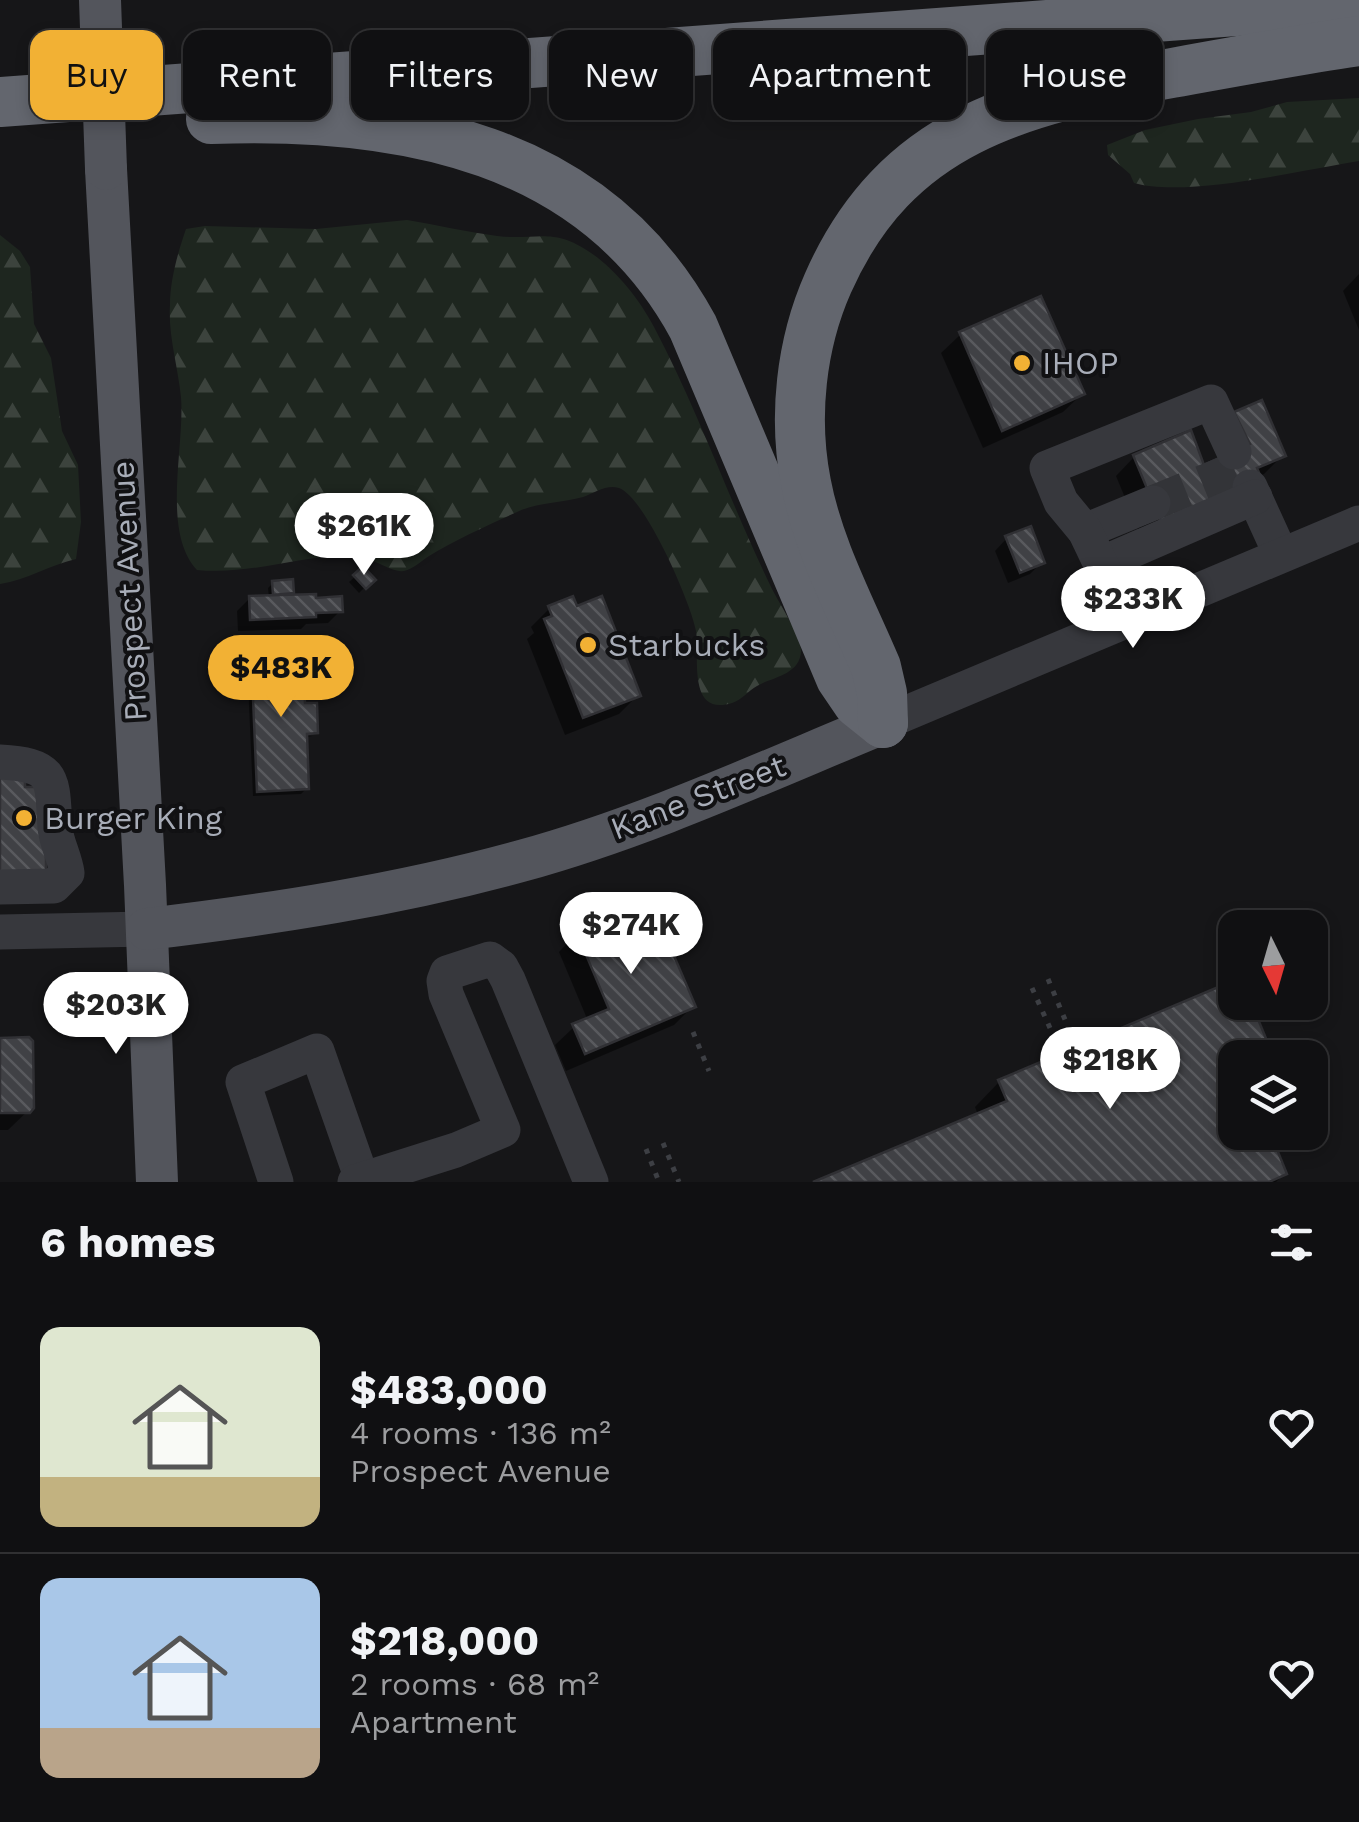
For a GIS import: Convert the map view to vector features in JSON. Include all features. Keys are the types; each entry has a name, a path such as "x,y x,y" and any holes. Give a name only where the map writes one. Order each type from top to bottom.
{"highway":[{"path":"0,102 1359,2"},
{"path":"883,723 876,667 811,505 800,428 811,332 826,288 857,230 890,189 928,156 962,133 1011,110 1079,90 1359,41"},
{"path":"0,102 44,112 116,120 288,118 394,128 501,158 583,200 638,246 683,308 703,347 841,678 858,703 883,723"}],"main road":[{"name":"Prospect Avenue","path":"100,0 156,1182"},
{"name":"Kane Street","path":"147,929 370,897 522,860 656,816 883,723"}],"street":[{"path":"1127,619 1085,531 1061,502 1047,468 1211,402 1234,452"},
{"path":"1100,564 1253,492 1280,555"},
{"path":"1085,531 1153,503"},
{"name":"Kane Street","path":"883,723 1359,523"},
{"path":"0,762 42,768 48,776 54,788 55,828 67,873 54,886 0,887"},
{"name":"Kane Street","path":"0,932 147,929"},
{"path":"355,1182 456,1150 503,1130 444,981 447,972 490,959 501,967 591,1182"},
{"path":"276,1182 243,1082 317,1050 363,1182"}],"path":[{"path":"1048,980 1066,1022"},
{"path":"1032,988 1050,1028"},
{"path":"693,1032 710,1072"},
{"path":"663,1143 679,1182"},
{"path":"646,1149 659,1182"}],"green space":[{"path":"1359,98 1359,161 1245,181 1156,187 1134,183 1130,174 1108,155 1107,145 1145,130 1287,102"},
{"path":"407,220 497,236 565,240 600,260 627,286 670,359 757,557 797,637 801,651 791,670 732,703 717,705 708,701 698,681 696,631 686,598 641,510 630,496 614,487 525,509 404,571 347,555 235,570 197,570 186,553 177,511 181,397 170,316 173,276 186,229 316,229"},
{"path":"0,235 20,251 30,267 34,324 51,358 62,431 78,465 81,522 76,559 0,584"}],"building":[{"name":"IHOP","path":"1041,296 1085,394 1002,431 959,332"},
{"path":"1262,400 1286,456 1257,468 1263,482 1162,524 1133,455 1191,430 1204,465 1250,444 1234,412"},
{"path":"1031,526 1045,563 1020,573 1005,536"},
{"path":"363,566 376,580 366,589 353,575"},
{"path":"293,579 294,593 273,595 272,581"},
{"path":"316,594 316,598 342,596 343,612 250,620 249,596"},
{"name":"Starbucks","path":"573,596 577,606 602,596 641,696 583,718 544,619 552,616 548,606"},
{"path":"303,649 305,703 317,703 318,733 307,734 309,789 257,792 251,651"},
{"name":"Burger King","path":"0,772 25,772 25,787 39,787 46,828 46,873 0,874"},
{"path":"650,900 696,1007 585,1054 572,1024 609,1009 576,931"},
{"path":"1218,987 1218,1020 1258,1020 1267,1040 1218,1040 1218,1150 1277,1150 1287,1174 1269,1182 813,1182 1007,1101 998,1080"},
{"path":"29,1037 33,1041 34,1108 30,1113 0,1113 0,1038"}],"tunnel":[{"path":"1153,503 1241,467"}],"place":[{"name":"IHOP","path":"1022,363"},
{"name":"Starbucks","path":"588,645"},
{"name":"Burger King","path":"24,818"}]}
